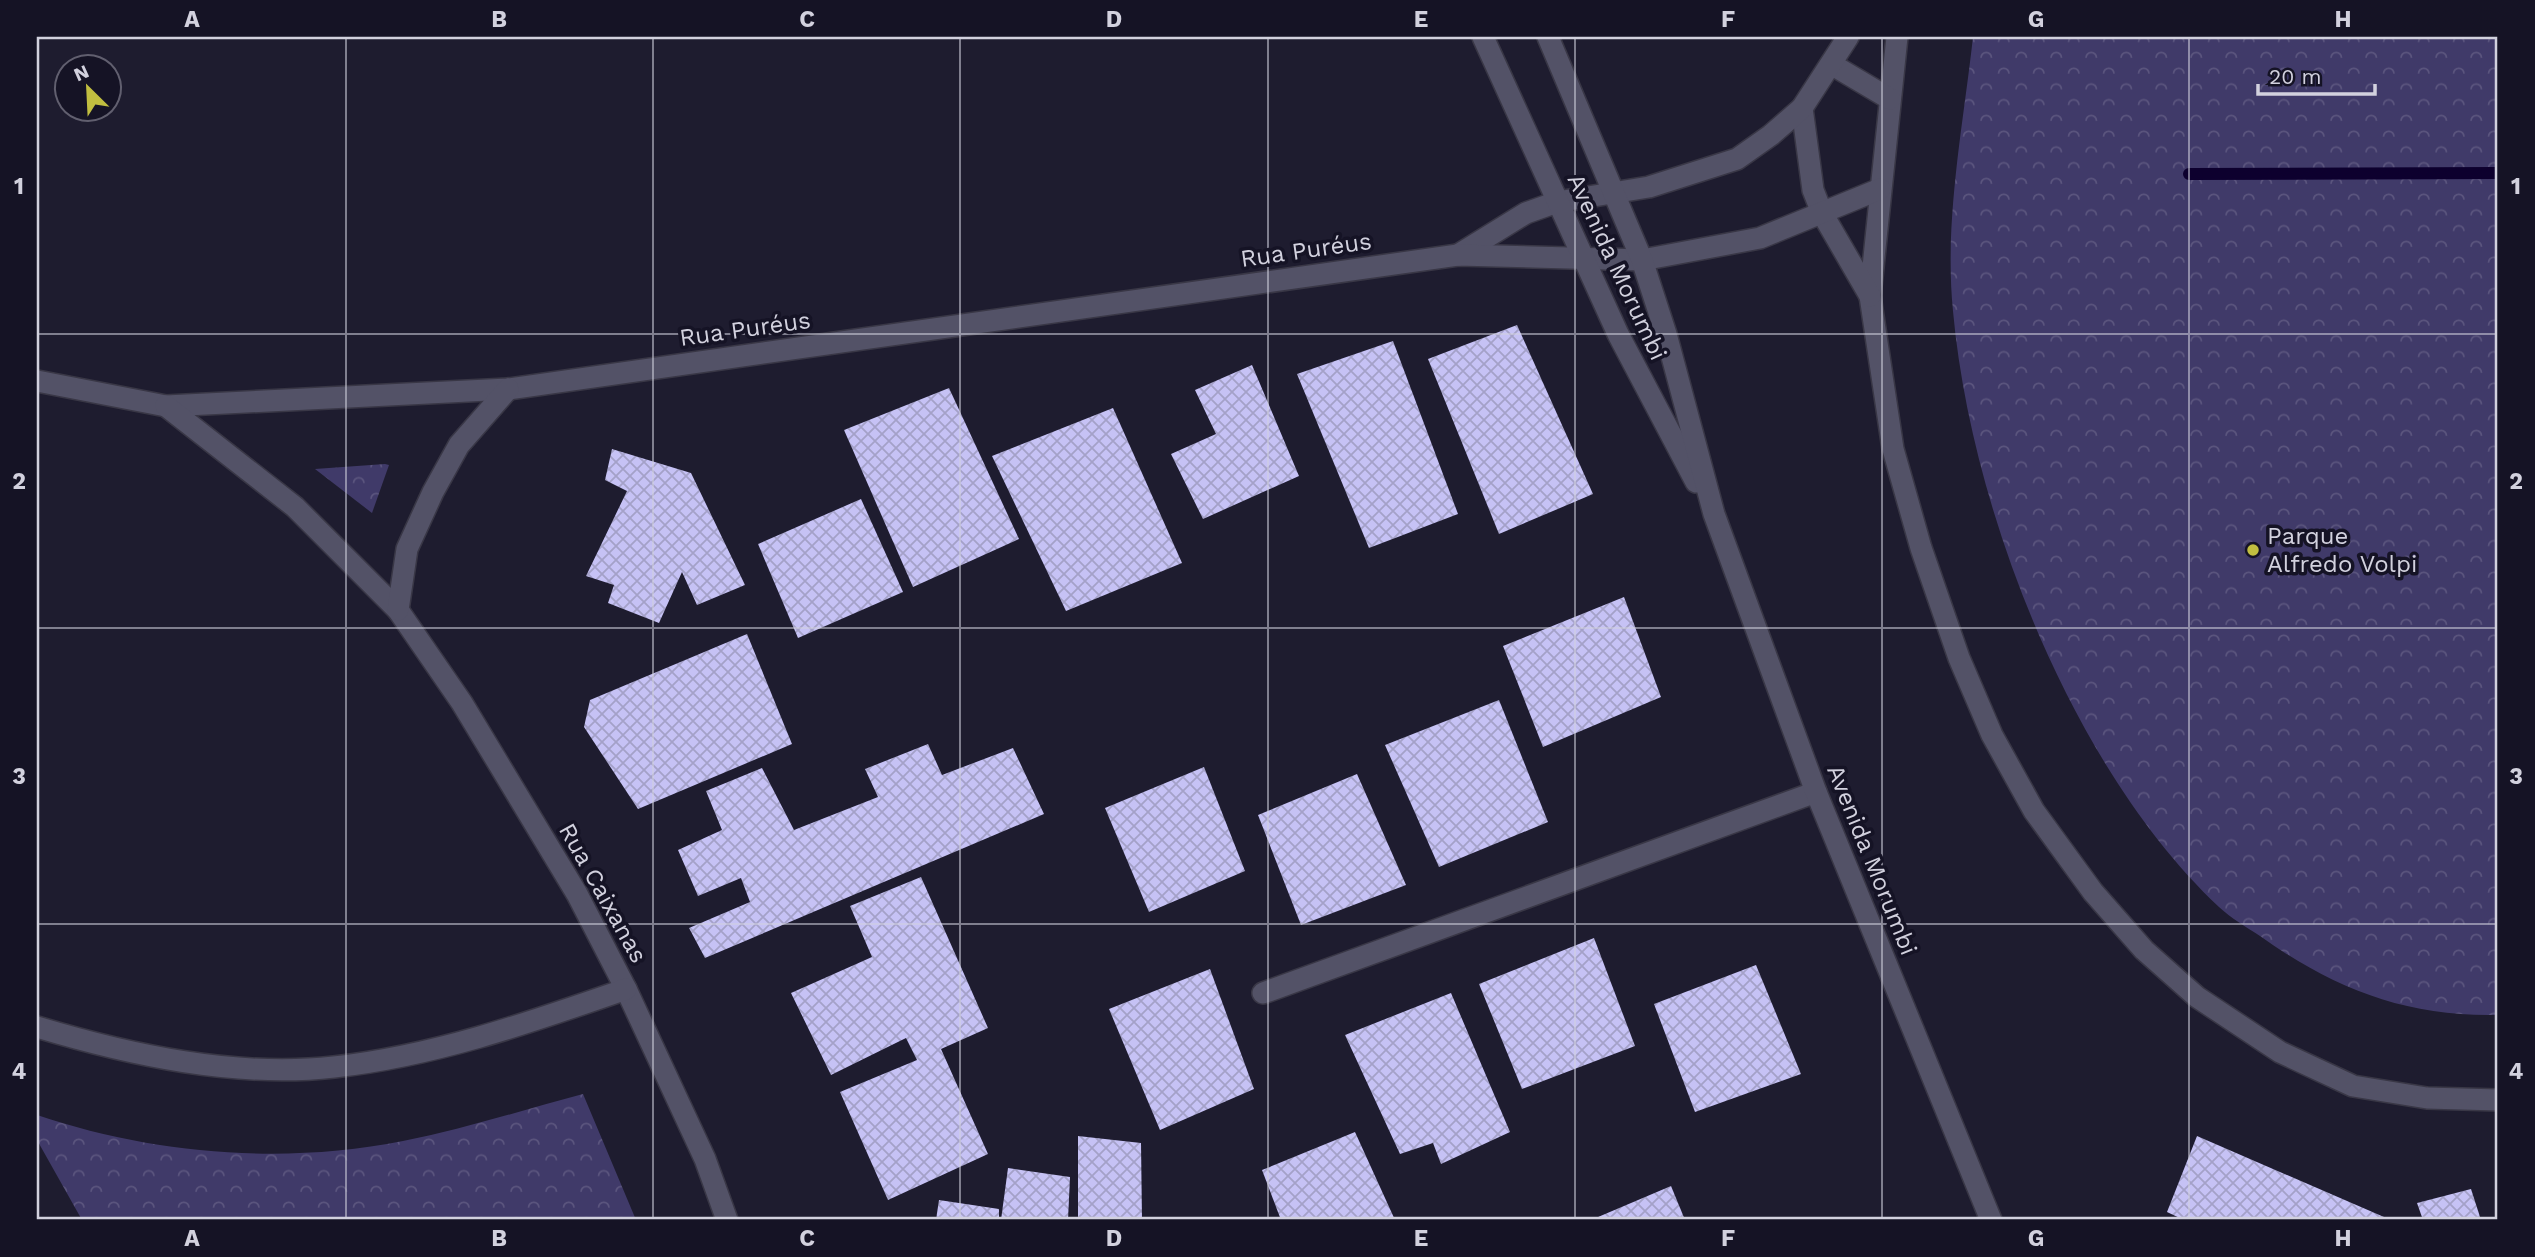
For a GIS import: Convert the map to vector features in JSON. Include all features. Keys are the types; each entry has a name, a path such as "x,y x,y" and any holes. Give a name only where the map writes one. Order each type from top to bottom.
{"street":[{"name":"Avenida Morumbi","path":"1483,37 1618,334 1714,514"},
{"name":"Avenida Morumbi","path":"1548,37 1642,260 1666,334 1714,514 1815,792 1991,1220"},
{"name":"Rua Puréus","path":"1458,255 1526,213 1557,202 1650,187 1737,159 1771,135 1802,108 1848,37"},
{"path":"1898,37 1870,296 1893,449 1921,548 1959,658 1992,735 2034,811 2093,892 2144,950 2197,997 2280,1052 2353,1086 2427,1098 2498,1100"},
{"path":"1831,64 1890,99"},
{"path":"1802,108 1813,190 1822,213 1870,296"},
{"name":"Rua Puréus","path":"37,381 166,406 508,389 1458,255 1584,261 1642,260 1760,238 1880,189"},
{"path":"398,610 407,550 433,492 459,445 508,389"},
{"name":"Rua Caixanas","path":"166,406 295,507 398,610 462,703 563,870 626,989 705,1158 727,1220"},
{"path":"1263,993 1815,792"},
{"path":"37,1027 155,1059 242,1068 333,1067 419,1052 519,1026 626,989"}],"green space":[{"name":"Parque Alfredo Volpi","path":"1973,37 2498,37 2498,1015 2432,1011 2372,996 2315,971 2234,919 2219,907 2166,850 2118,784 2075,710 2038,632 2006,551 1981,469 1964,388 1953,311 1951,243 1956,174"},
{"path":"389,465 372,513 315,469"},
{"path":"583,1094 636,1220 82,1220 37,1140 37,1115 126,1139 172,1147 218,1152 311,1153 403,1141"}],"building":[{"path":"1517,325 1593,494 1499,534 1428,359"},
{"path":"1393,341 1458,514 1369,548 1297,374"},
{"path":"1252,365 1299,476 1203,519 1171,454 1216,434 1195,390"},
{"path":"949,388 1019,539 913,587 844,430"},
{"path":"1113,408 1182,563 1066,611 992,456"},
{"path":"612,449 691,473 745,585 697,605 682,572 659,623 608,603 614,585 586,576 627,491 605,480"},
{"path":"861,499 903,592 798,638 758,544"},
{"path":"1624,597 1661,697 1543,747 1503,646"},
{"path":"747,634 792,744 638,809 584,727 590,700"},
{"path":"1499,700 1548,822 1439,867 1385,745"},
{"path":"928,744 942,775 1013,748 1044,814 705,958 689,928 750,902 741,878 698,896 678,850 722,830 706,791 762,768 794,830 878,797 865,769"},
{"path":"1204,767 1245,871 1149,912 1105,808"},
{"path":"1357,774 1406,885 1301,925 1258,815"},
{"path":"921,877 988,1028 941,1049 988,1154 888,1200 840,1092 917,1060 906,1038 831,1075 791,993 872,957 850,906"},
{"path":"1594,938 1635,1046 1522,1089 1479,984"},
{"path":"1756,965 1801,1074 1695,1112 1654,1004"},
{"path":"1210,969 1254,1089 1160,1130 1109,1009"},
{"path":"1451,993 1510,1132 1441,1164 1433,1143 1400,1154 1345,1035"},
{"path":"1355,1132 1395,1220 1281,1220 1262,1170"},
{"path":"1078,1136 1141,1143 1142,1220 1078,1220"},
{"path":"2197,1136 2384,1217 2383,1220 2184,1220 2167,1212"},
{"path":"1008,1168 1070,1177 1068,1220 1001,1220"},
{"path":"1671,1186 1685,1220 1591,1220"},
{"path":"2471,1189 2481,1220 2423,1220 2417,1203"},
{"path":"939,1200 999,1209 999,1220 936,1220"}],"waterway":[{"path":"2189,174 2498,173"}],"place":[{"name":"Parque Alfredo Volpi","path":"2253,550"}]}
